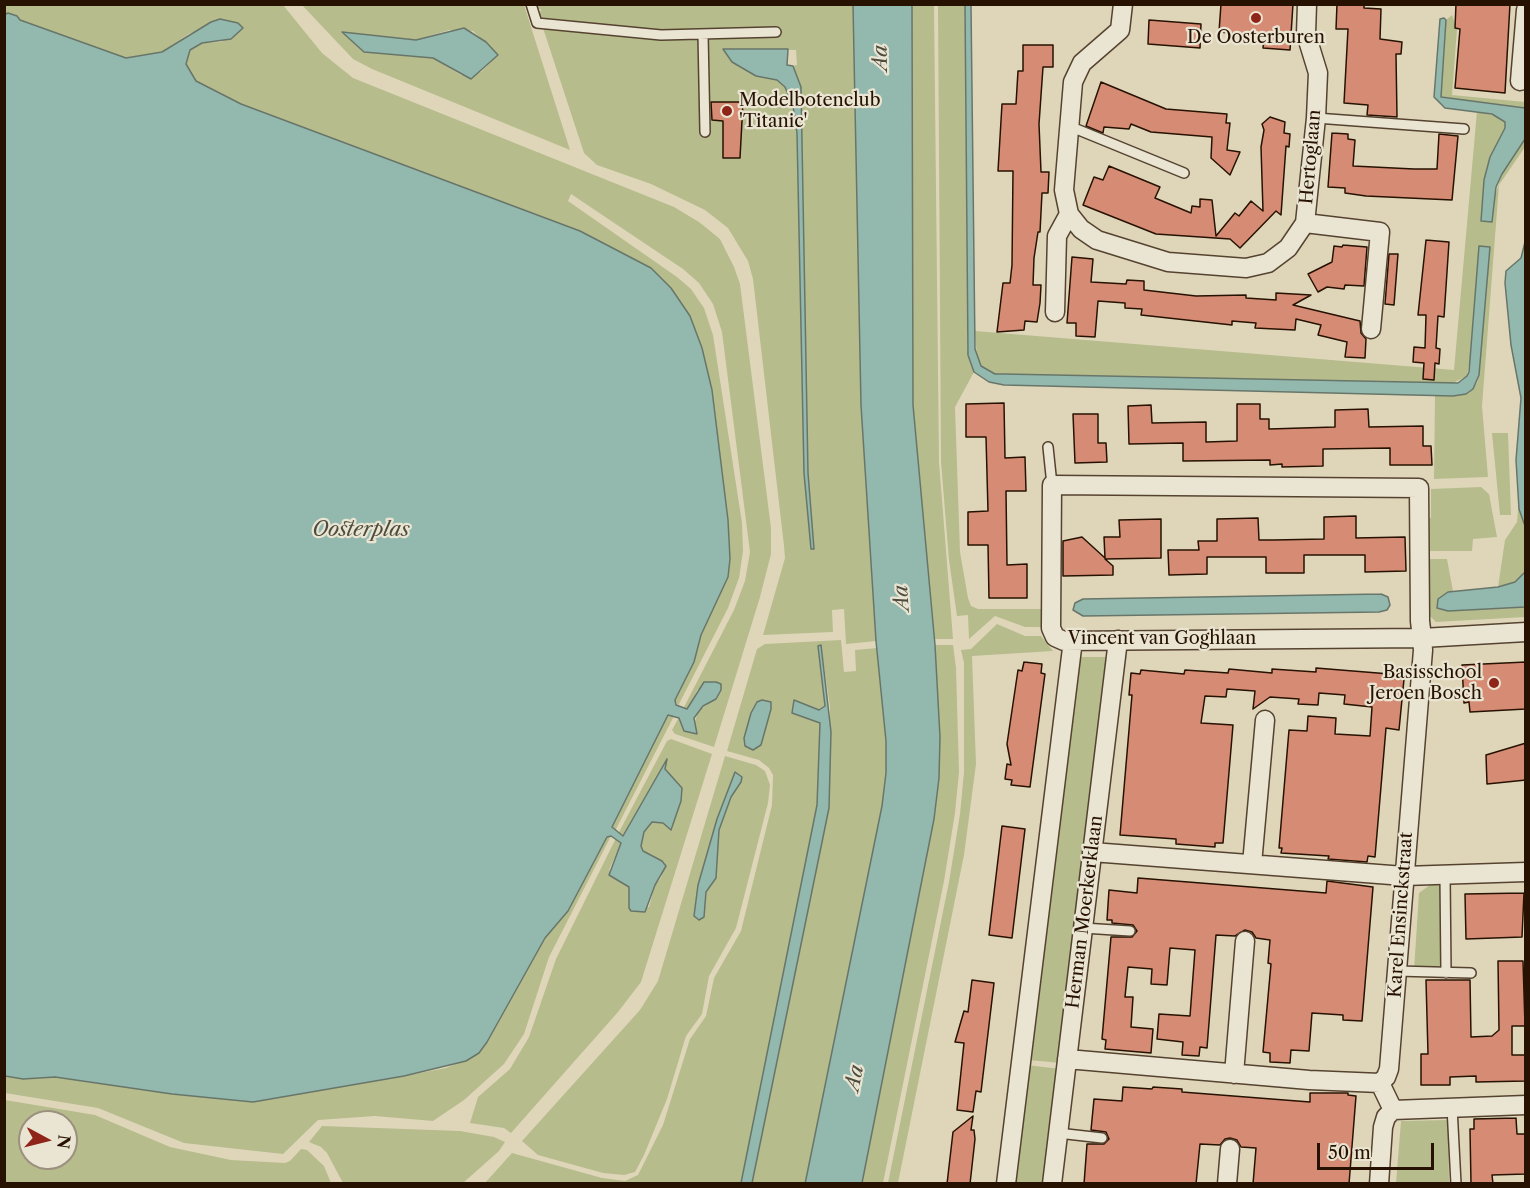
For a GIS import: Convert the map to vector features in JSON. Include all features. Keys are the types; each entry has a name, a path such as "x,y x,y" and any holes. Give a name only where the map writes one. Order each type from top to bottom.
{"street":[{"path":"1055,312 1057,236 1069,214 1064,190 1073,82 1082,63 1120,30 1123,4"},
{"name":"Hertoglaan","path":"1069,214 1081,229 1097,240 1168,262 1246,268 1268,263 1288,248 1305,223 1316,118 1318,73 1306,34 1307,4"},
{"path":"1520,81 1526,10"},
{"path":"1305,223 1380,232 1371,329"},
{"path":"1052,485 1419,488 1419,621 1422,638"},
{"name":"Vincent van Goghlaan","path":"1052,485 1051,628 1055,637 1073,640 1422,638 1526,632"},
{"name":"Karel Ensinckstraat","path":"1380,1083 1389,1068 1422,638"},
{"path":"1006,1184 1073,640"},
{"name":"Herman Moerkerklaan","path":"1052,1184 1118,640"},
{"path":"1252,864 1265,720"},
{"path":"1092,852 1404,876 1526,872"},
{"path":"1234,1074 1245,940"},
{"path":"1067,1059 1234,1074 1380,1083 1393,1110"},
{"path":"1379,1184 1383,1127 1386,1117 1393,1110 1526,1106"},
{"path":"1227,1184 1230,1149"}],"lane":[{"path":"531,4 537,22 660,35 776,32"},
{"path":"703,34 705,132"},
{"path":"1316,118 1464,129"},
{"path":"1069,126 1184,173"},
{"name":"Vincent van Goghlaan","path":"1047,447 1052,485"},
{"path":"1445,875 1446,973"},
{"path":"1083,928 1130,931"},
{"path":"1396,971 1471,973"},
{"path":"1452,1107 1455,1184"},
{"path":"1058,1133 1102,1138"}],"green space":[{"path":"5,4 283,5 322,53 353,78 674,207 699,222 720,239 740,284 771,528 771,554 714,747 675,734 672,730 679,717 694,726 698,711 708,704 698,689 687,709 683,709 734,610 745,581 750,552 722,332 713,304 699,283 683,269 571,194 568,201 691,289 704,308 713,335 742,523 743,551 739,578 728,608 678,706 675,700 694,662 701,635 728,577 728,520 702,348 680,301 651,268 580,231 241,104 196,81 186,64 190,50 202,43 221,42 243,28 238,23 190,33 162,52 126,58 20,20 17,16 5,15"},
{"path":"302,5 524,5 570,150 372,69 353,59","holes":["449,30 473,31 498,55 481,72 461,75 433,58 364,52 343,33 416,40"]},
{"path":"535,5 853,5 861,405 876,641 846,644 844,609 832,610 833,632 763,635 785,558 753,279 748,261 728,228 705,210 651,184 597,165 584,153 543,28 662,39 781,36 781,28 659,31 539,17 541,9 536,9","holes":["724,49 796,50 797,65 793,66 801,87 808,473 814,549 812,549 804,473 797,133 793,106 785,87 777,80 755,76"]},
{"path":"912,5 934,5 939,462 953,639 934,639 913,405"},
{"path":"938,5 965,5 968,355 974,372 955,407 960,552 971,606 978,609 1044,609 1045,627 1025,627 995,616 969,639 968,615 957,616 949,560 941,462"},
{"path":"1452,15 1457,29 1452,95 1525,102 1525,108 1441,97 1446,20"},
{"path":"1477,111 1500,117 1505,122 1500,140 1493,202 1502,174 1525,139 1525,147 1499,185 1482,406 1488,477 1434,479 1435,395 1453,396 1477,383 1479,375 1489,247 1467,376 1451,384 995,374 981,366 977,358 975,331 1454,370"},
{"path":"1492,433 1508,433 1511,515 1500,515"},
{"path":"1481,487 1489,494 1497,537 1473,539 1472,551 1421,551 1421,518 1431,518 1431,489"},
{"path":"1519,497 1519,509 1525,526 1525,572 1515,582 1498,587 1505,540 1517,522"},
{"path":"1422,559 1447,559 1453,591 1448,592 1449,611 1525,607 1525,617 1436,622 1427,613"},
{"path":"997,624 1025,636 1041,636 1053,651 972,656 976,764 964,855 898,1183 888,1183 949,882 960,814 964,772 964,663 961,650 971,649"},
{"path":"841,640 844,672 856,671 855,650 877,648 886,741 886,773 882,806 805,1183 752,1183 829,808 830,707 821,645 818,647 825,706 819,710 794,701 792,712 820,723 817,805 741,1183 484,1184 512,1153 602,1178 625,1181 638,1175 663,1125 690,1039 706,1016 714,978 741,931 772,805 773,775 769,768 759,760 727,751 757,649 765,644"},
{"path":"935,645 953,645 956,668 959,772 955,813 944,881 883,1183 862,1184 934,819 940,737"},
{"path":"1079,657 1108,657 1061,1063 1028,1060"},
{"path":"668,715 674,716 615,831 612,827"},
{"path":"671,739 712,754 641,982 618,1012 511,1133 504,1128 470,1123 478,1097 510,1069 529,1037 556,959 616,838 621,843 609,870 629,887 629,908 649,907 655,885 661,878 665,863 643,851 641,846 644,832 652,822 663,823 672,829 682,788 665,769 623,836 618,834 667,741"},
{"path":"725,756 756,765 765,771 770,785 768,803 736,928 709,976 702,1014 686,1036 667,1099 644,1155 635,1172 624,1175 603,1173 538,1155 522,1141 640,1010 658,981"},
{"path":"611,836 549,957 524,1034 504,1064 464,1100 433,1121 375,1116 318,1120 283,1154 184,1143 98,1108 5,1093 4,1076 23,1079 55,1077 172,1094 253,1102 446,1068 473,1057 487,1042 545,938 568,911 606,837"},
{"path":"1430,885 1441,885 1443,961 1437,969 1414,970 1419,893"},
{"path":"1027,1065 1060,1069 1046,1183 1013,1184"},
{"path":"5,1100 65,1110 18,1110 18,1170 78,1170 78,1112 95,1115 170,1147 231,1160 285,1163 301,1149 307,1150 324,1166 331,1183 5,1183"},
{"path":"1448,1120 1449,1183 1396,1183 1401,1121"},
{"path":"322,1126 460,1131 494,1137 505,1142 499,1151 463,1183 343,1183 327,1153 321,1147 309,1142"}],"water":[{"name":"Aa","path":"853,5 912,5 913,405 935,645 940,737 939,778 934,819 862,1183 805,1184 882,806 886,773 886,741 876,641 861,405"},
{"path":"965,5 971,5 975,349 981,366 995,374 1458,383 1469,372 1479,246 1490,247 1479,375 1473,389 1466,394 1453,396 1004,385 989,382 974,372 968,355"},
{"name":"Oosterplas","path":"8,13 17,16 20,20 126,58 162,52 211,22 220,19 238,23 243,28 231,39 202,43 190,50 186,64 196,81 241,104 580,231 651,268 671,288 690,316 702,348 712,390 728,520 730,559 728,577 701,635 694,662 675,700 676,705 687,709 704,682 721,684 721,690 716,699 703,706 694,718 697,734 684,731 679,718 668,715 612,827 623,836 667,759 665,769 682,788 681,801 671,830 663,823 652,822 644,832 641,846 643,851 662,861 666,866 655,885 645,912 631,911 629,887 609,875 621,843 611,836 607,837 568,911 545,938 487,1042 479,1053 466,1061 404,1076 253,1102 172,1094 55,1077 23,1079 5,1076 4,15"},
{"path":"1440,19 1446,20 1441,97 1525,108 1525,139 1496,187 1492,222 1481,221 1484,180 1490,157 1505,128 1505,122 1492,114 1445,108 1434,97"},
{"path":"464,28 486,42 498,55 471,79 433,58 364,52 342,32 416,40"},
{"path":"723,49 788,49 787,65 793,66 801,87 808,473 814,549 811,549 804,473 797,133 793,106 785,87 777,80 756,76 732,62"},
{"path":"1525,242 1525,526 1519,509 1516,460 1521,398 1511,345 1505,283 1506,271 1521,258"},
{"path":"1525,572 1525,607 1448,611 1437,608 1438,599 1448,592 1498,587 1515,582"},
{"path":"1381,594 1388,597 1390,605 1387,610 1379,612 1083,616 1073,610 1075,603 1083,599"},
{"path":"821,645 831,732 829,808 752,1183 741,1183 817,805 820,723 792,713 794,700 819,710 825,706 818,646"},
{"path":"762,700 771,702 771,709 761,745 753,750 745,746 744,738 751,713 757,702"},
{"path":"735,772 742,777 741,782 731,797 719,830 716,878 706,892 704,917 699,920 694,916 698,885 717,819"}],"building":[{"name":"De Oosterburen","path":"1221,4 1293,4 1290,50 1263,48 1264,36 1219,32"},
{"path":"1337,4 1364,4 1364,8 1381,9 1380,39 1402,42 1401,54 1396,54 1397,117 1367,115 1368,105 1344,103 1348,29 1336,29"},
{"path":"1456,4 1510,4 1505,93 1455,88 1460,29 1455,28"},
{"path":"1149,20 1201,24 1200,48 1148,44"},
{"path":"1023,45 1053,45 1053,67 1043,67 1039,124 1041,172 1049,172 1048,193 1042,193 1040,232 1038,232 1034,258 1033,285 1041,285 1040,303 1037,322 1025,321 1024,330 997,332 1003,283 1010,283 1012,265 1013,171 998,171 1002,104 1016,104 1018,71 1023,71"},
{"path":"1101,82 1166,109 1227,114 1226,123 1230,123 1227,150 1240,152 1230,175 1211,158 1212,137 1151,132 1131,124 1129,129 1104,127 1103,133 1086,126"},
{"path":"711,102 743,102 740,158 723,158 723,121 712,120"},
{"path":"1270,117 1285,122 1284,133 1290,134 1289,147 1286,146 1281,215 1276,211 1240,248 1230,239 1156,234 1083,205 1094,177 1103,180 1109,166 1160,187 1155,198 1191,213 1192,206 1200,207 1200,199 1212,200 1216,236 1235,213 1239,216 1251,201 1263,211 1261,147 1264,130 1262,124"},
{"path":"1332,133 1348,134 1348,139 1355,140 1353,166 1414,169 1437,169 1439,134 1458,136 1452,200 1366,196 1345,193 1345,188 1328,187"},
{"path":"1426,240 1449,242 1444,317 1438,316 1436,348 1440,349 1439,364 1435,363 1434,380 1423,379 1424,363 1413,362 1414,347 1425,348 1426,315 1418,315"},
{"path":"1343,245 1367,247 1364,286 1345,285 1344,289 1327,287 1318,292 1308,274 1332,262 1334,246 1342,247"},
{"path":"1389,254 1398,254 1394,305 1385,304"},
{"path":"1072,257 1093,259 1091,282 1126,284 1127,280 1144,281 1144,290 1196,296 1246,295 1246,298 1276,300 1276,293 1311,295 1293,305 1360,321 1361,333 1366,339 1365,358 1345,357 1347,342 1318,335 1321,325 1296,319 1295,330 1255,328 1256,323 1232,321 1232,325 1141,315 1142,309 1125,308 1125,303 1098,301 1095,337 1076,336 1076,323 1067,323"},
{"path":"1004,403 1005,458 1025,457 1026,491 1006,491 1007,565 1027,564 1027,598 989,598 988,545 968,545 968,512 988,511 986,437 966,437 966,404"},
{"path":"1237,404 1260,404 1260,419 1269,419 1269,429 1335,427 1335,410 1368,409 1369,427 1423,426 1423,446 1431,446 1432,465 1390,465 1390,448 1323,449 1323,466 1282,467 1282,464 1270,465 1270,460 1183,461 1183,443 1129,444 1128,406 1151,405 1152,423 1206,422 1206,442 1237,441"},
{"path":"1073,414 1098,414 1098,443 1106,443 1107,462 1075,463"},
{"path":"1356,516 1356,538 1405,537 1406,571 1365,572 1365,555 1304,555 1304,573 1266,573 1266,557 1207,557 1207,574 1169,575 1168,550 1199,550 1198,541 1217,541 1217,519 1258,518 1259,540 1324,539 1324,517"},
{"path":"1161,519 1161,558 1105,559 1113,566 1113,575 1063,576 1063,541 1082,537 1105,558 1104,537 1120,537 1119,520"},
{"path":"1024,662 1042,664 1041,673 1045,674 1030,787 1011,785 1012,780 1005,779 1007,764 1011,765 1007,744 1018,670 1022,671"},
{"path":"1526,662 1526,709 1470,712 1469,702 1464,703 1462,665"},
{"path":"1316,668 1390,674 1390,678 1404,679 1399,730 1386,728 1375,857 1368,856 1367,862 1328,859 1329,856 1281,853 1282,848 1279,848 1289,730 1307,731 1308,716 1336,718 1335,734 1370,736 1372,707 1344,704 1345,695 1319,693 1318,705 1298,704 1299,699 1270,697 1253,709 1255,691 1227,689 1226,697 1205,696 1201,723 1233,725 1223,843 1215,843 1215,847 1176,844 1176,839 1120,835 1132,695 1129,695 1131,673 1140,674 1141,670 1184,674 1185,670 1228,673 1229,669 1272,673 1272,669 1316,672"},
{"path":"1526,743 1526,780 1487,784 1486,755"},
{"path":"1002,826 1025,829 1012,938 989,935"},
{"path":"1138,878 1326,893 1327,881 1373,887 1362,1021 1343,1020 1343,1015 1312,1013 1309,1051 1291,1050 1290,1063 1270,1062 1270,1053 1263,1052 1271,964 1268,963 1270,940 1256,938 1252,932 1245,930 1235,936 1216,935 1207,1048 1200,1047 1199,1056 1182,1055 1183,1042 1157,1039 1159,1014 1190,1016 1195,950 1170,948 1167,985 1151,984 1152,969 1128,967 1125,997 1133,997 1131,1027 1153,1029 1151,1053 1105,1049 1106,1040 1102,1039 1111,937 1132,937 1137,931 1133,925 1112,923 1112,920 1107,920 1109,890 1137,893"},
{"path":"1524,893 1522,937 1466,939 1465,894"},
{"path":"1498,961 1523,961 1525,1026 1512,1026 1512,1055 1526,1055 1526,1081 1476,1082 1476,1076 1450,1077 1450,1085 1421,1085 1421,1054 1428,1054 1426,980 1470,980 1471,1037 1492,1036 1499,1030"},
{"path":"972,980 994,983 981,1092 976,1091 973,1112 957,1110 964,1043 955,1042 964,1011 968,1012"},
{"path":"1123,1087 1182,1089 1182,1092 1310,1102 1310,1093 1348,1093 1348,1095 1356,1096 1349,1184 1253,1184 1256,1148 1241,1147 1237,1140 1230,1138 1225,1139 1220,1145 1200,1144 1196,1184 1084,1184 1087,1144 1104,1144 1109,1139 1106,1132 1091,1130 1094,1099 1122,1101"},
{"path":"973,1116 971,1130 974,1130 975,1139 970,1184 947,1184 953,1132"},
{"path":"1516,1118 1517,1134 1526,1134 1526,1174 1492,1175 1493,1184 1471,1184 1470,1129 1474,1129 1474,1119"}],"place":[{"name":"De Oosterburen","path":"1256,18"},
{"name":"Modelbotenclub 'Titanic'","path":"727,111"},
{"name":"Basisschool Jeroen Bosch","path":"1494,683"}]}
